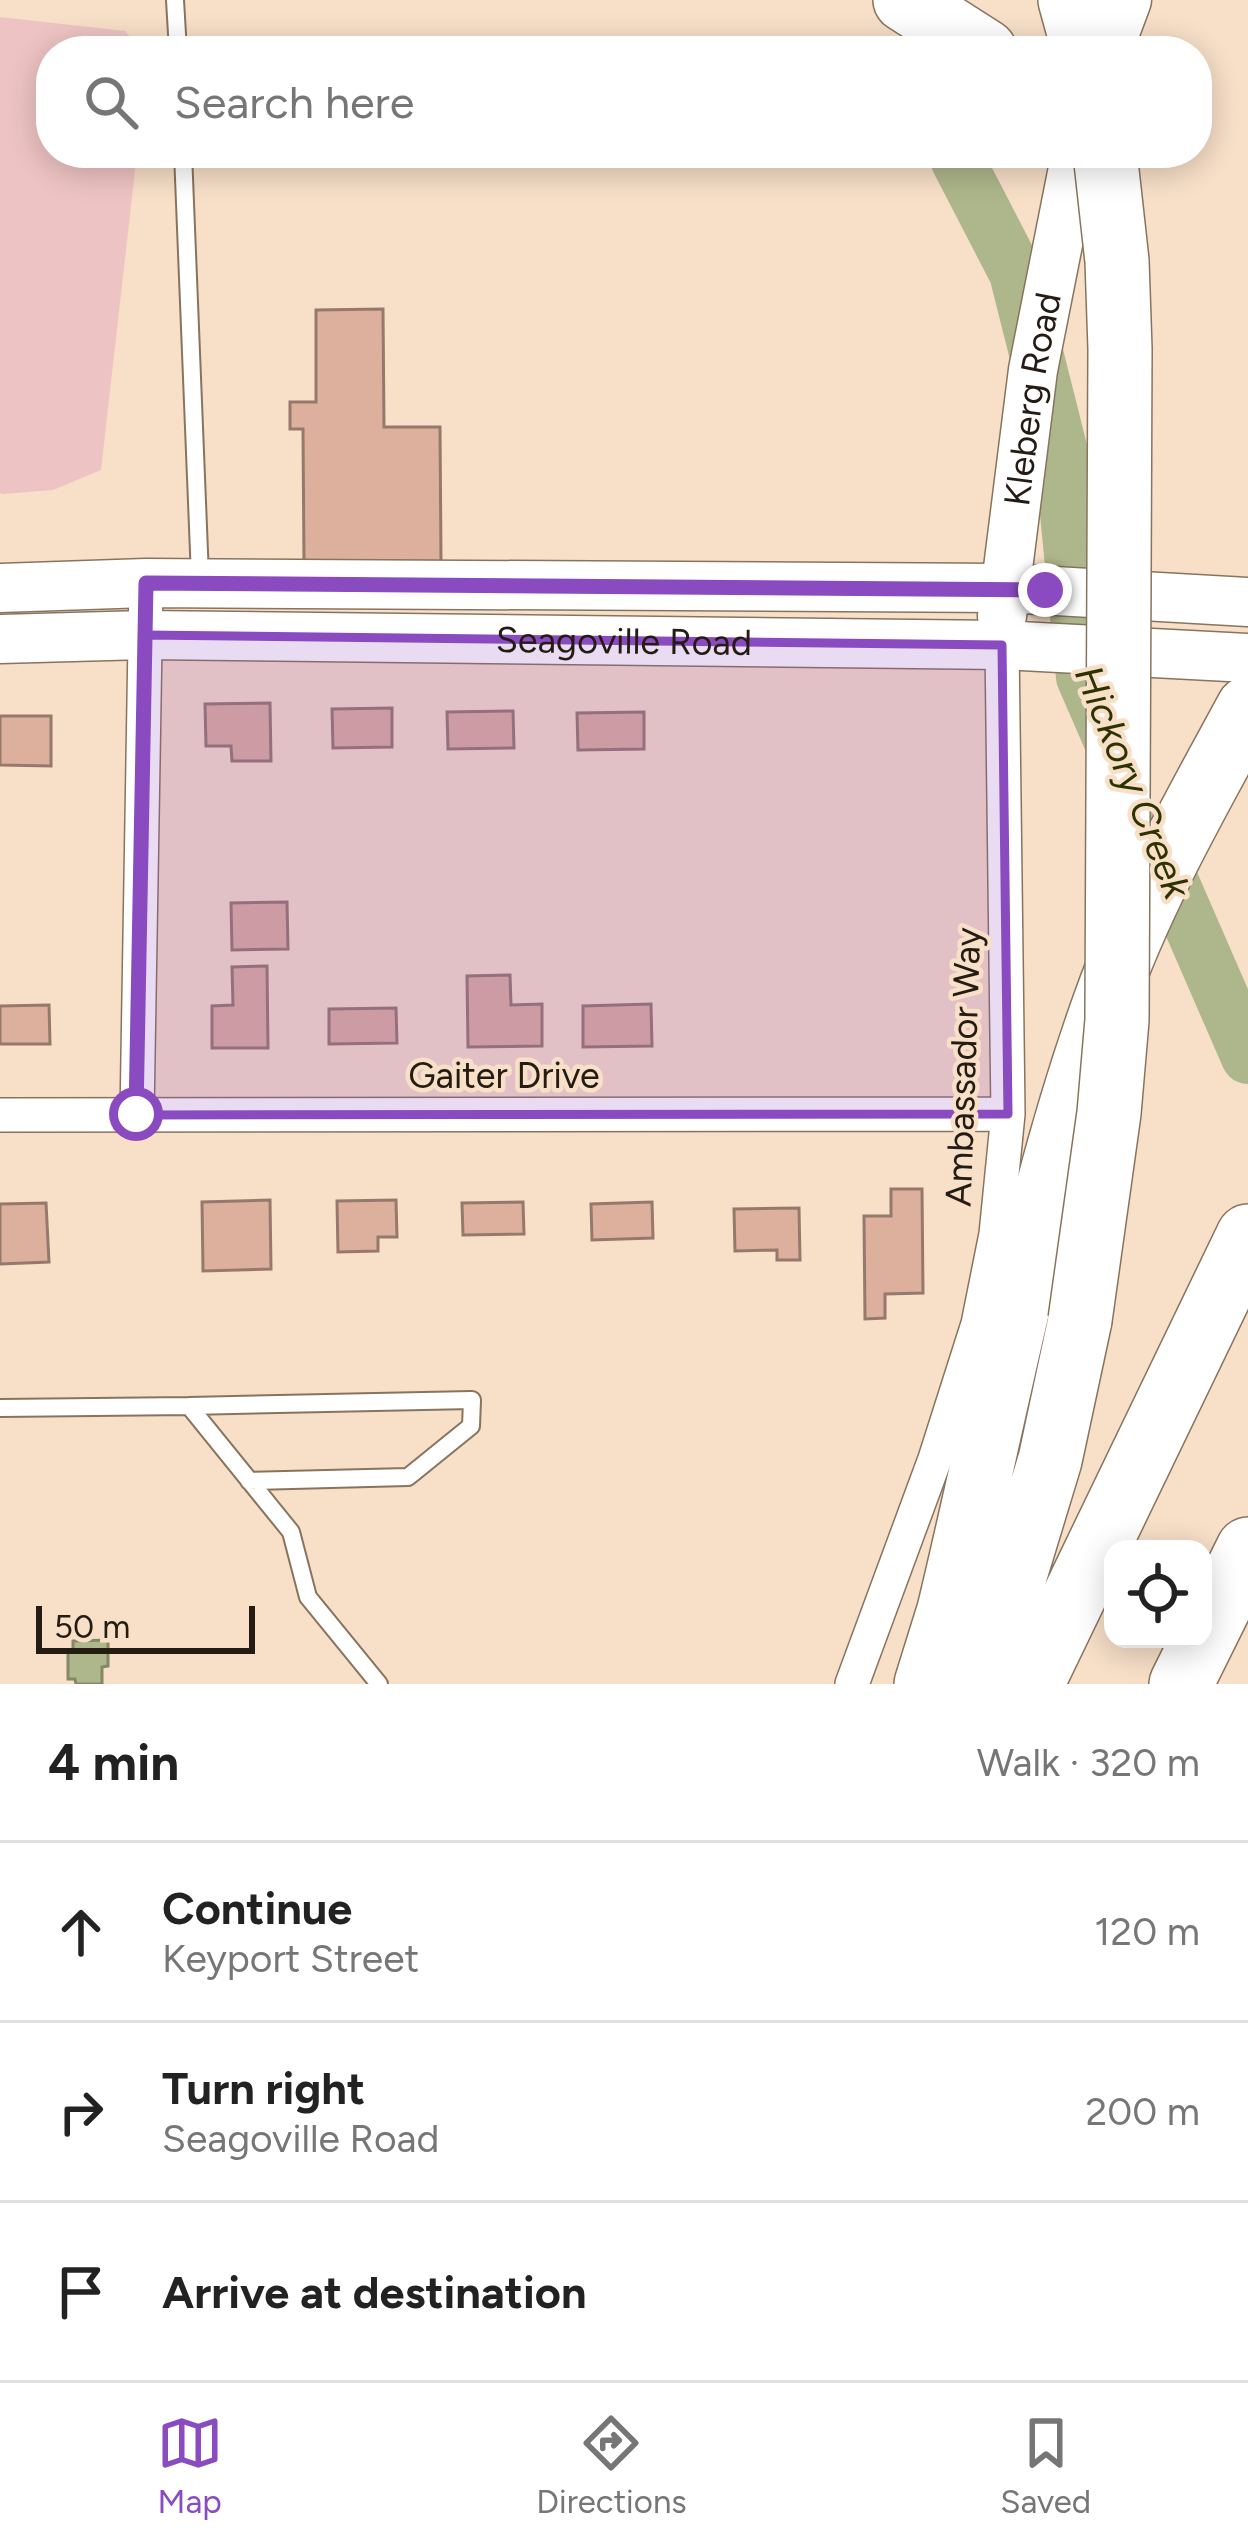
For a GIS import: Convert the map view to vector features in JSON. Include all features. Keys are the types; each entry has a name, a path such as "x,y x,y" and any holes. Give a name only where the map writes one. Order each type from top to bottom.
{"highway":[{"path":"905,0 961,36"},
{"path":"1070,0 1080,36"},
{"path":"982,1684 1050,1460 1080,1320 1104,1156 1117,1020 1120,349 1118,262 1108,168"},
{"path":"926,1684 960,1565 1061,1140 1105,1001 1152,885 1246,694"},
{"path":"1032,1684 1248,1236"},
{"path":"1180,1684 1247,1552"}],"main road":[{"path":"1114,36 1127,0"},
{"name":"Kleberg Road","path":"1002,645 1019,574 1033,370 1073,168"},
{"name":"Seagoville Road","path":"0,588 1019,574 1248,602"},
{"path":"429,585 429,638"},
{"name":"Seagoville Road","path":"0,639 144,635 1002,645 1193,655 1246,694"}],"street":[{"path":"136,1114 146,583"},
{"name":"Ambassador Way","path":"852,1684 978,1324 996,1234 1008,1114 1002,645"},
{"name":"Gaiter Drive","path":"0,1115 1008,1114"}],"lane":[{"path":"175,0 177,36"},
{"path":"184,168 200,584"},
{"path":"0,1408 472,1400 471,1426 408,1478 249,1481"},
{"path":"189,1406 291,1532 308,1597 380,1684"}],"highlighted area":[{"path":"144,635 1002,645 1008,1114 137,1115"}],"shaded area":[{"path":"0,17 125,31 129,36 36,36 36,168 135,168 101,470 53,490 0,493"},
{"path":"108,1640 102,1684 76,1684 75,1679 68,1679 73,1641"}],"building":[{"path":"383,309 384,427 440,427 441,561 304,562 303,429 290,429 290,402 316,402 316,310"},
{"path":"270,703 271,761 232,761 231,746 206,746 205,704"},
{"path":"392,708 392,747 333,748 332,709"},
{"path":"513,711 514,748 448,749 447,712"},
{"path":"644,712 644,749 578,750 577,713"},
{"path":"0,716 51,716 51,766 0,765"},
{"path":"287,902 288,949 232,950 231,903"},
{"path":"267,966 268,1048 212,1048 212,1006 233,1005 232,967"},
{"path":"510,975 511,1005 542,1004 542,1046 468,1047 467,976"},
{"path":"651,1004 652,1046 583,1047 583,1006"},
{"path":"49,1005 50,1044 0,1044 0,1006"},
{"path":"396,1008 397,1043 329,1044 329,1009"},
{"path":"891,1189 922,1189 923,1293 885,1294 885,1318 865,1319 864,1216 891,1216"},
{"path":"270,1200 271,1269 203,1271 202,1202"},
{"path":"396,1200 397,1237 378,1237 378,1251 338,1252 337,1201"},
{"path":"523,1202 524,1234 463,1235 462,1203"},
{"path":"652,1202 653,1238 592,1240 591,1204"},
{"path":"46,1203 49,1262 0,1264 0,1204"},
{"path":"799,1208 800,1260 777,1260 777,1250 735,1251 734,1209"}],"waterway":[{"name":"Hickory Creek","path":"962,168 1016,273 1061,452 1083,677 1116,753"},
{"name":"Hickory Creek","path":"1151,834 1248,1057"}],"route":[{"path":"136,1114 146,583 1045,590"}]}
